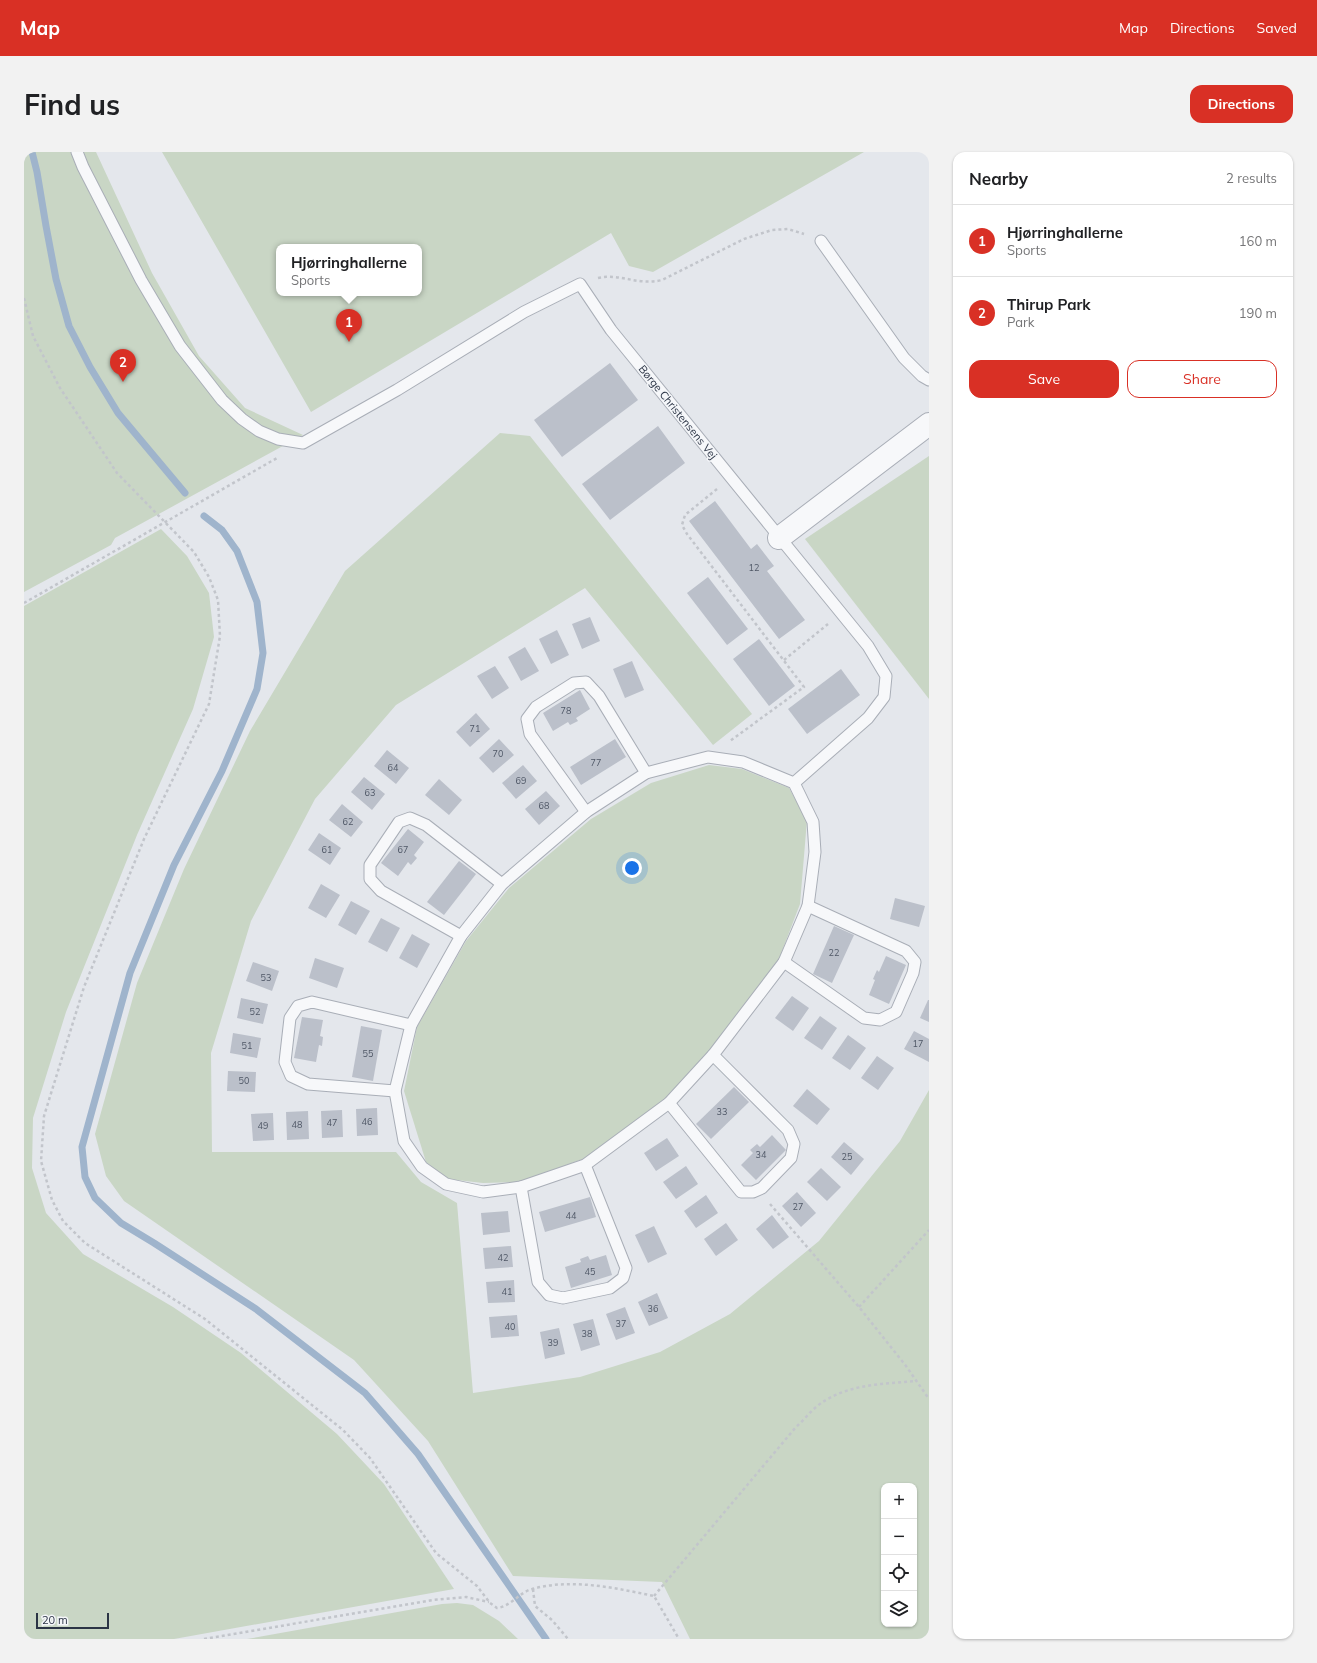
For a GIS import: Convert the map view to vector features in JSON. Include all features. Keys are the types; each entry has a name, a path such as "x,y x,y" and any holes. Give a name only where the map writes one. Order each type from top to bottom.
{"street":[{"path":"779,538 929,424"}],"lane":[{"path":"77,152 83,167 141,280 180,346 222,400 242,419 259,431 278,439 303,443 397,390 524,312 580,284"},
{"path":"821,241 904,358 922,376 929,380"},
{"name":"Børge Christensens Vej","path":"580,284 611,330 868,646 886,676 884,697 868,718 794,783"},
{"path":"586,812 530,734 527,719 536,707 574,682 586,682 599,696 646,773"},
{"path":"708,757 743,762 794,783 813,822 815,852 808,906 784,962 713,1055 669,1103 585,1165 521,1187 483,1192 446,1184 422,1167 404,1141 395,1091 411,1025 461,936 502,884 586,812 646,773 708,757"},
{"path":"461,936 381,891 370,879 370,865 399,822 410,818 426,825 502,884"},
{"path":"784,962 864,1018 880,1020 896,1012 913,973 915,962 906,951 808,906"},
{"path":"395,1091 308,1084 291,1076 285,1062 290,1018 298,1006 312,1002 411,1025"},
{"path":"669,1103 742,1192 753,1192 762,1188 791,1158 794,1144 788,1130 713,1055"},
{"path":"521,1187 538,1282 549,1295 563,1298 610,1288 623,1278 626,1268 585,1165"}],"path":[{"path":"580,284 600,277 614,276 645,283 662,280 744,239 772,230 788,230 812,236 821,241"},
{"path":"24,298 33,336 60,388 117,472 194,552 209,577 218,600 220,636 209,704 144,839 84,987 44,1116 41,1161 52,1200 63,1221 85,1243 205,1319 342,1430 370,1458 436,1554 477,1586 490,1603 497,1608 504,1606 524,1592 533,1589 563,1584 614,1588 654,1596 679,1639"},
{"path":"24,603 303,443"},
{"path":"708,757 804,687 687,534 682,525 684,515 730,478"},
{"path":"784,660 841,614"},
{"path":"762,1188 770,1204 859,1307 929,1399"},
{"path":"859,1307 929,1230"},
{"path":"654,1596 786,1439 816,1407 843,1391 864,1386 916,1381"},
{"path":"533,1589 535,1606 552,1620 568,1639"},
{"path":"204,1639 433,1600 466,1597 490,1603"}],"green space":[{"path":"24,152 96,152 152,273 199,356 245,408 303,435 115,538 111,545 24,592"},
{"path":"162,152 864,152 653,272 629,266 611,233 311,412"},
{"path":"500,433 530,436 752,714 713,745 585,588 396,705 315,799 251,921 211,1053 212,1152 396,1152 421,1182 457,1203 473,1393 580,1377 660,1352 730,1314 819,1241 900,1141 929,1090 929,1639 690,1639 662,1582 513,1576 428,1441 354,1360 124,1201 106,1176 95,1134 137,983 184,869 250,731 345,571"},
{"path":"929,456 929,699 805,539"},
{"path":"161,529 187,556 209,593 214,637 193,709 137,835 66,1012 33,1118 32,1168 46,1213 83,1254 173,1307 241,1353 337,1434 384,1484 454,1589 174,1639 24,1639 24,606"},
{"path":"709,765 742,769 789,788 807,820 800,904 779,959 712,1050 665,1100 583,1159 519,1182 483,1183 448,1179 426,1162 404,1091 417,1027 466,941 509,888 591,819 651,783"},
{"path":"457,1603 473,1605 499,1621 518,1639 247,1639 442,1604"}],"building":[{"path":"610,363 638,400 562,457 534,420"},
{"path":"658,426 685,463 610,520 582,484"},
{"path":"715,501 751,549 757,544 774,566 767,571 805,620 779,639 689,521"},
{"path":"708,577 748,629 727,645 687,593"},
{"path":"590,617 600,641 582,649 572,624"},
{"path":"557,630 569,655 551,664 539,639"},
{"path":"759,639 795,686 769,706 733,659"},
{"path":"525,647 539,671 521,681 508,657"},
{"path":"632,661 644,690 625,698 613,669"},
{"path":"495,666 509,688 492,699 477,676"},
{"path":"841,669 860,695 807,734 788,709"},
{"path":"580,690 590,709 576,718 578,721 570,725 568,722 553,731 543,713"},
{"path":"476,713 490,729 470,747 456,732"},
{"path":"499,739 514,755 493,773 479,758"},
{"path":"615,739 626,757 581,785 570,767"},
{"path":"387,750 409,768 396,784 374,766"},
{"path":"523,765 537,781 516,799 502,783"},
{"path":"364,777 385,794 372,810 351,792"},
{"path":"439,779 462,800 449,815 425,795"},
{"path":"546,791 560,806 539,825 525,809"},
{"path":"342,804 363,822 351,837 329,820"},
{"path":"408,829 424,842 414,855 417,858 411,865 408,862 398,876 381,863"},
{"path":"319,833 341,848 330,865 308,850"},
{"path":"459,861 476,874 444,915 427,902"},
{"path":"321,884 340,895 326,918 308,908"},
{"path":"895,898 925,906 919,927 890,919"},
{"path":"351,901 370,911 356,935 338,925"},
{"path":"381,918 400,928 387,952 368,942"},
{"path":"834,926 854,935 832,983 813,974"},
{"path":"412,934 430,944 417,968 399,958"},
{"path":"886,956 906,965 889,1004 869,995 875,980 873,979 877,970 879,972"},
{"path":"315,958 344,968 337,988 309,978"},
{"path":"253,962 279,971 272,991 246,981"},
{"path":"792,996 809,1008 793,1031 775,1018"},
{"path":"241,998 268,1004 263,1024 237,1018"},
{"path":"929,1000 929,1022 920,1018"},
{"path":"820,1016 837,1028 822,1050 804,1038"},
{"path":"302,1017 323,1020 320,1036 323,1037 322,1046 319,1045 316,1062 294,1058"},
{"path":"361,1026 382,1030 373,1081 352,1077"},
{"path":"914,1031 929,1039 929,1062 904,1049"},
{"path":"233,1033 261,1038 257,1058 230,1053"},
{"path":"848,1035 866,1048 850,1070 832,1058"},
{"path":"877,1056 894,1068 878,1090 861,1078"},
{"path":"228,1071 256,1072 255,1092 227,1091"},
{"path":"734,1087 749,1102 711,1139 696,1124"},
{"path":"807,1089 830,1109 817,1125 793,1106"},
{"path":"377,1108 378,1135 357,1136 356,1109"},
{"path":"342,1110 343,1137 322,1138 321,1111"},
{"path":"308,1111 309,1139 287,1140 286,1112"},
{"path":"273,1113 274,1140 253,1141 251,1114"},
{"path":"772,1135 786,1150 756,1180 741,1165 753,1153 750,1150 757,1144 760,1147"},
{"path":"667,1138 679,1156 656,1171 644,1153"},
{"path":"844,1142 864,1159 851,1175 831,1157"},
{"path":"686,1166 698,1184 676,1199 663,1182"},
{"path":"821,1168 841,1187 827,1201 807,1182"},
{"path":"797,1192 816,1213 801,1227 782,1206"},
{"path":"706,1195 718,1213 696,1228 684,1211"},
{"path":"590,1197 596,1217 545,1232 539,1212"},
{"path":"508,1211 510,1232 483,1235 481,1213"},
{"path":"772,1215 789,1237 773,1249 756,1229"},
{"path":"726,1223 738,1240 716,1256 704,1239"},
{"path":"654,1226 667,1254 648,1263 635,1235"},
{"path":"511,1246 513,1267 485,1269 483,1248"},
{"path":"606,1255 612,1275 571,1288 565,1267 581,1262 580,1259 588,1256 590,1260"},
{"path":"514,1280 515,1302 488,1303 486,1282"},
{"path":"657,1293 668,1318 649,1326 638,1302"},
{"path":"625,1307 635,1333 616,1340 606,1314"},
{"path":"517,1315 519,1336 491,1338 489,1317"},
{"path":"593,1319 600,1345 581,1351 573,1324"},
{"path":"559,1328 565,1354 545,1359 540,1332"}],"waterway":[{"path":"32,152 56,279 69,326 90,367 118,413 185,493"},
{"path":"204,516 222,530 237,551 257,602 263,653 257,689 222,771 174,865 130,973 82,1147 85,1177 95,1198 121,1223 256,1309 365,1393 418,1454 546,1639"}],"place":[{"name":"Hjørringhallerne","path":"349,342"},
{"name":"Thirup Park","path":"123,382"}]}
